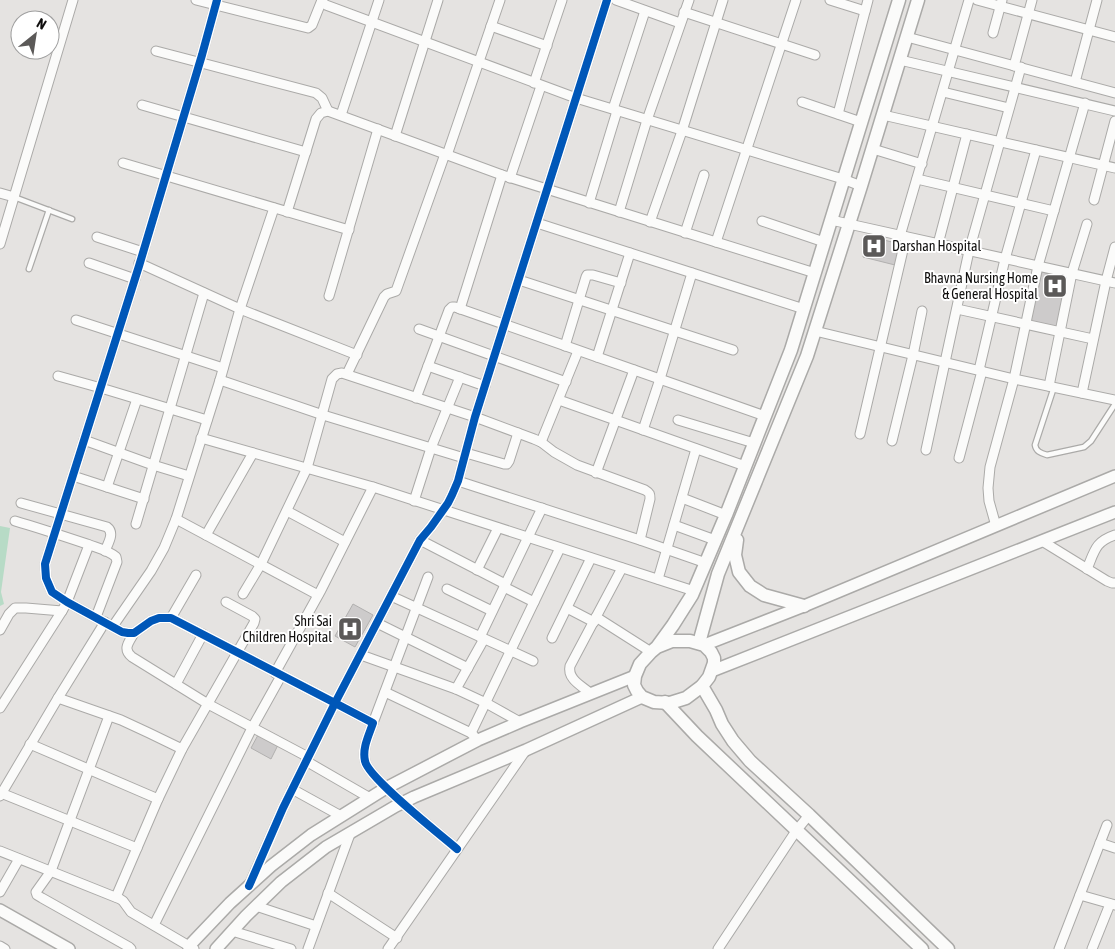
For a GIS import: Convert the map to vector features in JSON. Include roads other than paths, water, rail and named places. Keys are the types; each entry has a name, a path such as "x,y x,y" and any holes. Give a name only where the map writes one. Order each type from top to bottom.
{"main road":[{"path":"654,649 672,641 690,641 701,644 711,652 714,658 712,671 702,686 686,698 670,702 654,702 642,698 634,685 635,676 640,664 673,625 694,591 791,350 899,0"},
{"path":"701,644 718,574 808,356 918,0"},
{"path":"742,516 734,555 739,572 750,586 764,596 804,606"},
{"path":"702,686 722,724 750,761 948,949"},
{"path":"665,702 696,736 922,949"}],"street":[{"path":"0,244 73,0"},
{"path":"196,0 216,3 308,28 312,25 322,1 326,5 576,98 861,186"},
{"path":"341,115 379,0"},
{"path":"395,136 438,0"},
{"path":"347,374 384,298 387,294 396,291 500,0"},
{"path":"460,309 538,84 547,46 562,0"},
{"path":"249,886 292,789 360,655 420,540 448,504 458,480 475,418 607,0"},
{"path":"616,0 680,24"},
{"path":"619,212 647,120 688,0"},
{"path":"650,222 682,131 723,0"},
{"path":"716,242 796,0"},
{"path":"830,0 865,11"},
{"path":"838,114 868,0"},
{"path":"860,434 917,179 969,0"},
{"path":"976,0 1001,3 1028,14 1115,37"},
{"path":"926,450 969,251 1015,87 1032,0"},
{"path":"1075,82 1097,0"},
{"path":"64,606 52,592 46,578 45,564 140,264 216,3"},
{"path":"993,33 1001,3"},
{"path":"589,203 645,11"},
{"path":"684,12 814,55"},
{"path":"491,26 547,46"},
{"path":"907,37 1075,82 1114,90"},
{"path":"156,50 316,94 322,98 328,111"},
{"path":"900,60 1115,110"},
{"path":"943,92 1009,108"},
{"path":"802,102 861,122"},
{"path":"996,526 989,501 988,476 1014,379 1038,266 1085,103"},
{"path":"142,105 306,152"},
{"path":"287,212 316,120 321,113 328,111 506,177 815,273"},
{"path":"883,115 1115,168"},
{"path":"1094,200 1115,121"},
{"path":"329,296 378,129"},
{"path":"938,244 967,134"},
{"path":"872,149 922,164"},
{"path":"959,458 1005,259 1036,150"},
{"path":"122,163 349,230"},
{"path":"685,233 704,176"},
{"path":"917,179 1054,211"},
{"path":"0,193 14,197"},
{"path":"137,848 1,794 58,698 109,624 152,571 164,548 176,519 220,380 240,308 274,208"},
{"path":"831,220 1110,282"},
{"path":"762,221 824,242"},
{"path":"536,223 804,309"},
{"path":"1051,386 1059,332 1072,274 1087,224"},
{"path":"97,237 143,252"},
{"path":"1082,393 1093,339 1110,282 1115,247"},
{"path":"597,357 630,253"},
{"path":"89,263 135,279"},
{"path":"140,264 240,308 356,355"},
{"path":"643,430 692,273"},
{"path":"565,346 588,275 621,283"},
{"path":"519,280 733,350"},
{"path":"136,524 204,292"},
{"path":"416,398 449,310 452,307 765,416"},
{"path":"957,309 1093,339"},
{"path":"892,441 922,311"},
{"path":"76,320 223,368"},
{"path":"418,329 566,382"},
{"path":"816,331 1014,379 1115,400"},
{"path":"541,442 578,351"},
{"path":"428,366 485,386"},
{"path":"596,473 634,370"},
{"path":"244,594 261,564 307,468 332,379 337,374 342,373 518,433 541,442 577,465 649,492 650,499 640,540"},
{"path":"58,376 207,420"},
{"path":"414,501 431,448 460,377"},
{"path":"220,380 323,415 431,448 504,464 507,464 509,461 518,433"},
{"path":"107,487 137,399"},
{"path":"559,400 745,466"},
{"path":"678,420 754,443"},
{"path":"202,438 373,487 694,591"},
{"path":"84,440 189,476"},
{"path":"658,580 696,449"},
{"path":"206,535 253,453"},
{"path":"73,476 144,499"},
{"path":"701,644 804,606 1115,476"},
{"path":"458,480 706,563"},
{"path":"154,925 373,487"},
{"path":"682,498 726,515"},
{"path":"21,504 110,529 111,532 105,550"},
{"path":"456,689 468,668 492,611 542,508"},
{"path":"286,511 345,542"},
{"path":"712,671 1115,512"},
{"path":"176,519 318,595"},
{"path":"15,522 105,550 116,557 117,562 96,617"},
{"path":"674,525 715,540"},
{"path":"477,570 498,528"},
{"path":"1087,569 1099,544 1115,535"},
{"path":"420,540 534,602"},
{"path":"1042,541 1107,581 1115,583"},
{"path":"0,708 64,606 89,545"},
{"path":"475,736 486,703 560,548"},
{"path":"552,638 591,558"},
{"path":"590,693 571,677 569,672 570,666 622,568"},
{"path":"171,618 196,575"},
{"path":"428,577 364,750 365,762 371,772 386,788 457,849"},
{"path":"447,589 492,611"},
{"path":"391,596 533,661"},
{"path":"116,897 158,799 182,749 254,623 252,616 226,602"},
{"path":"0,630 3,620 15,608 64,606 96,617 122,632 134,633"},
{"path":"567,608 595,619 654,649"},
{"path":"370,798 307,759 176,684 128,653 128,645 134,633 152,621 159,618 171,618 374,723"},
{"path":"377,623 468,668"},
{"path":"176,684 203,634"},
{"path":"360,655 456,689 520,722"},
{"path":"0,851 116,897 123,901 131,912 191,948 230,903 271,866 315,832 386,788 475,736 520,722 635,676"},
{"path":"385,692 475,736"},
{"path":"58,698 121,720 182,749"},
{"path":"216,949 281,882 326,847 402,803 642,698"},
{"path":"109,716 51,871 36,892 37,895 132,949"},
{"path":"30,744 158,799"},
{"path":"388,949 526,750"},
{"path":"292,789 341,816"},
{"path":"718,949 796,831 809,815"},
{"path":"1059,949 1107,825"},
{"path":"315,832 326,847"},
{"path":"308,949 350,834"},
{"path":"1100,844 1115,848"},
{"path":"1,887 19,859"},
{"path":"328,893 396,938"},
{"path":"1080,895 1113,905 1092,949"},
{"path":"256,906 316,926"},
{"path":"0,910 69,949"},
{"path":"232,931 291,949"},
{"path":"0,946 5,949"}],"lane":[{"path":"14,197 72,219"},
{"path":"29,269 49,210"},
{"path":"1051,386 1035,444 1036,450 1041,454 1046,455 1084,447 1091,441 1115,404"}],"place":[{"name":"Darshan Hospital","path":"874,246"},
{"name":"Bhavna Nursing Home & General Hospital","path":"1055,286"},
{"name":"Shri Sai Children Hospital","path":"350,629"}]}
